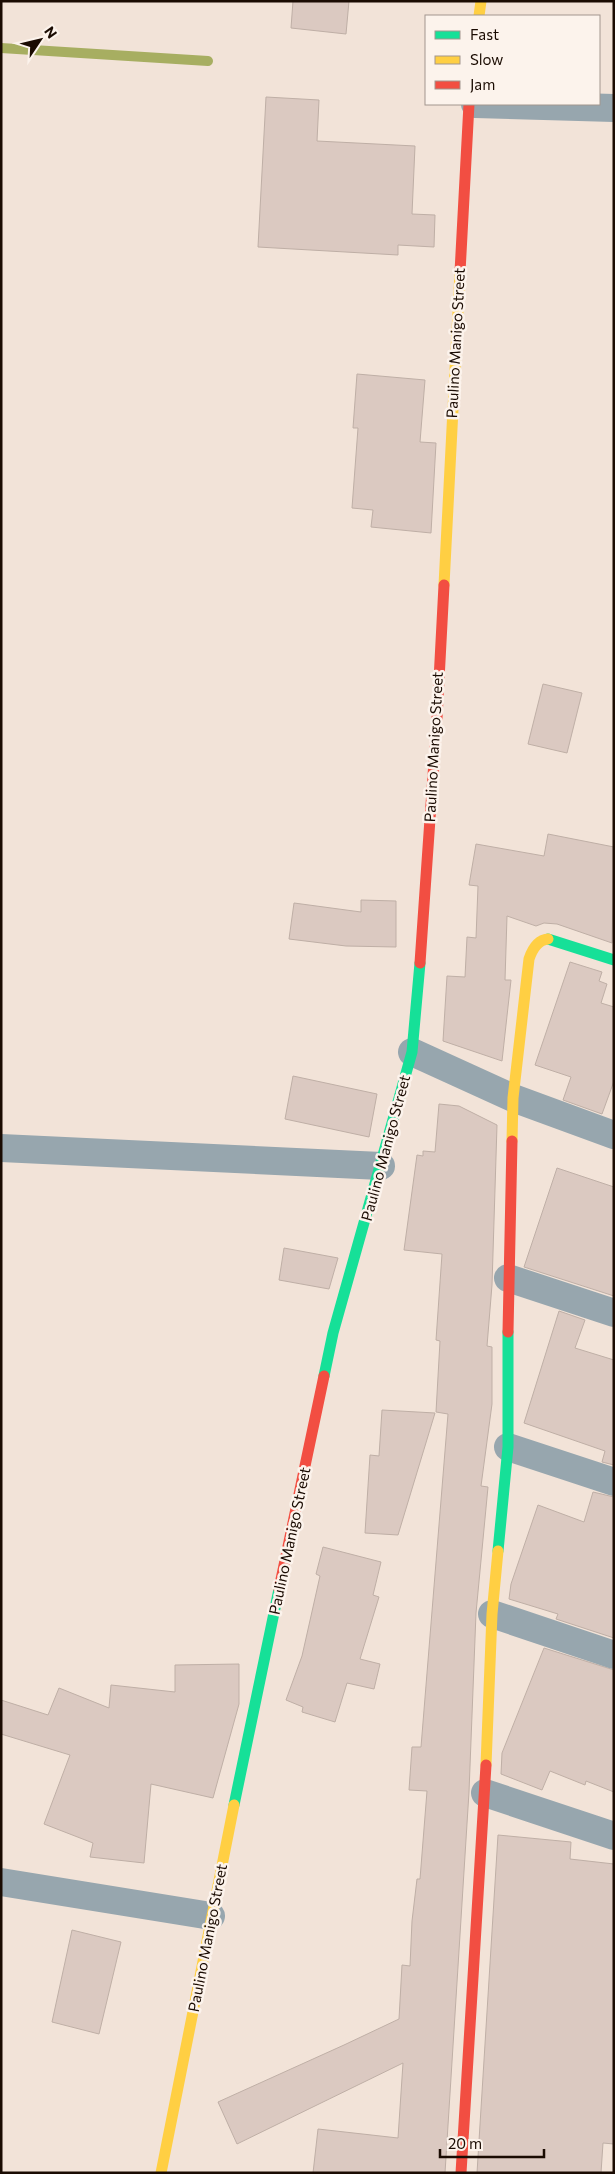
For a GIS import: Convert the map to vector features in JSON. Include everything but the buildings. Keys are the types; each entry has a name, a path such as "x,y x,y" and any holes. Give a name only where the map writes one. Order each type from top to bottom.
{"street":[{"path":"479,15 481,1"},
{"name":"Paulino Manigo Street","path":"161,2173 211,1916 333,1333 412,1052 424,913 436,728 469,105"},
{"path":"510,105 614,108"},
{"path":"461,2173 485,1793 492,1614 508,1447 508,1278 513,1098 532,949 540,941 552,939 614,960"},
{"path":"412,1052 513,1098 614,1135"},
{"path":"1,1148 381,1166"},
{"path":"508,1278 614,1313"},
{"path":"508,1447 614,1482"},
{"path":"492,1614 614,1655"},
{"path":"485,1793 614,1836"},
{"path":"1,1882 211,1916"}],"waterway":[{"path":"1,48 208,61"}],"traffic: fast":[{"path":"548,939 614,960"},
{"path":"324,1376 333,1333 412,1052 420,963"},
{"path":"498,1551 508,1447 508,1332"},
{"path":"234,1805 279,1589"}],"traffic: slow":[{"path":"479,15 481,1"},
{"path":"444,585 460,272"},
{"path":"512,1141 513,1098 529,959 538,943 548,939"},
{"path":"486,1765 492,1614 498,1551"},
{"path":"161,2173 234,1805"}],"traffic: jam":[{"path":"460,272 469,105"},
{"path":"420,963 444,585"},
{"path":"508,1332 512,1141"},
{"path":"279,1589 324,1376"},
{"path":"461,2173 486,1765"}]}
